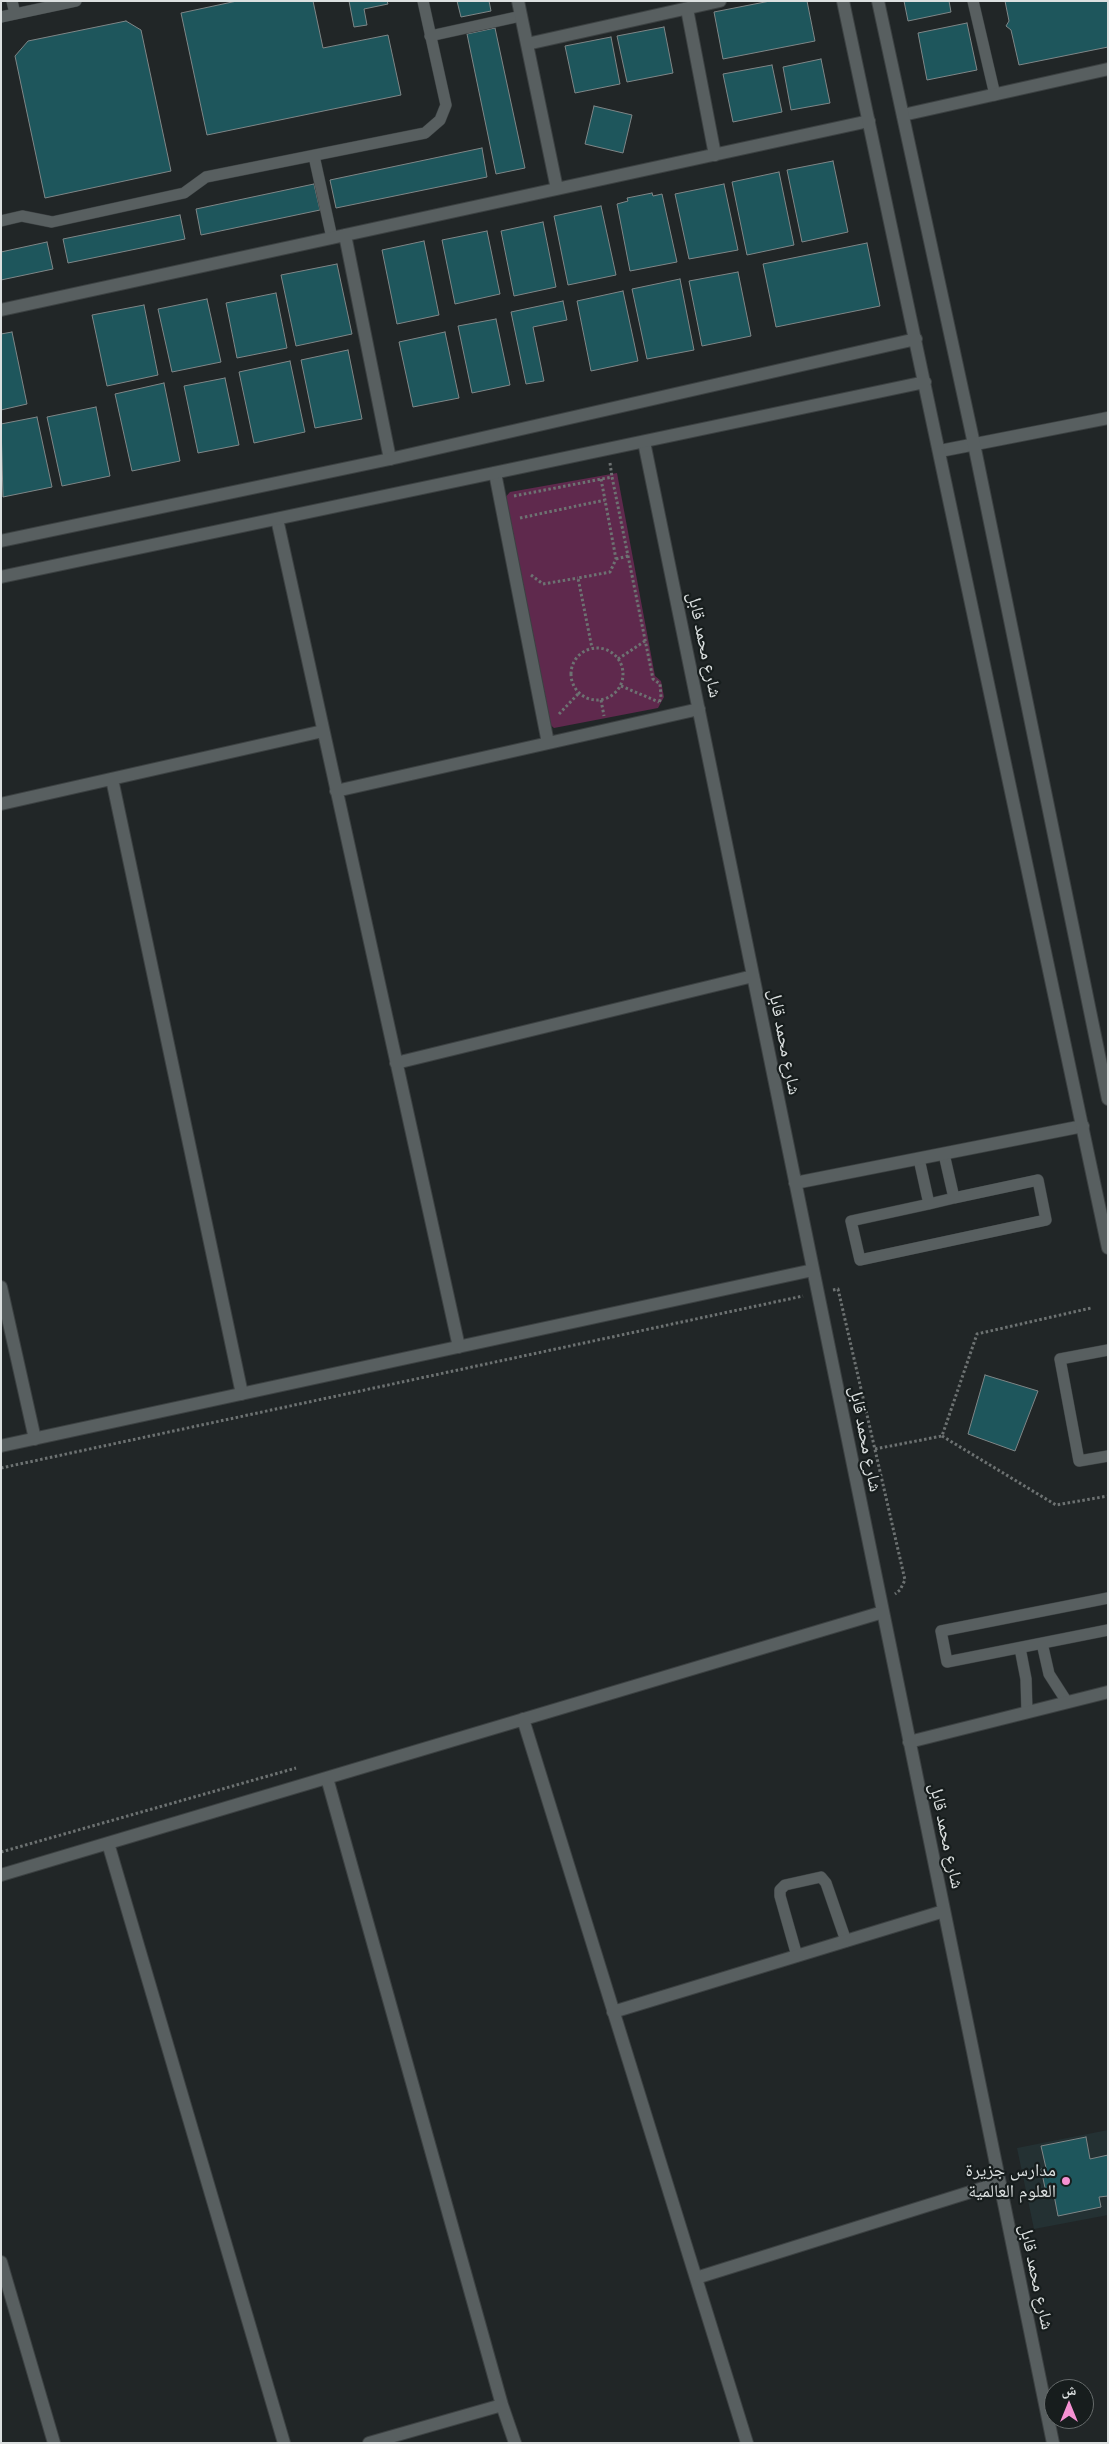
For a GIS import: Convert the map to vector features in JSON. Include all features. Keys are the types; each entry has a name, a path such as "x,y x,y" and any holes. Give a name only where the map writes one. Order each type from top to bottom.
{"street":[{"path":"518,1 557,189"},
{"path":"527,44 720,1"},
{"path":"843,1 1108,1248"},
{"path":"878,1 974,444 1108,1099"},
{"path":"687,8 716,155"},
{"path":"903,115 1108,69"},
{"path":"1,310 869,121"},
{"path":"338,237 390,459"},
{"path":"1,541 390,459 916,339"},
{"path":"1,577 925,382"},
{"path":"940,451 1108,418"},
{"name":"شارع محمد قابل","path":"644,442 1052,2443"},
{"path":"495,473 548,742"},
{"path":"277,519 459,1347"},
{"path":"336,790 699,709"},
{"path":"1,804 323,731"},
{"path":"112,779 242,1394"},
{"path":"396,1063 753,976"},
{"path":"795,1183 1083,1126"},
{"path":"1,1446 813,1270"},
{"path":"1,1287 35,1439"},
{"path":"1,1875 883,1612"},
{"path":"909,1742 1108,1692"},
{"path":"523,1719 747,2443"},
{"path":"327,1778 514,2443"},
{"path":"108,1843 284,2443"},
{"path":"613,2012 944,1911"},
{"path":"696,2278 999,2183"},
{"path":"1,2262 54,2443"},
{"path":"369,2443 502,2405"}],"lane":[{"path":"12,1 15,14"},
{"path":"1,17 76,1"},
{"path":"1,221 22,216 52,222 184,193 206,177 425,133 440,120 446,105 423,1"},
{"path":"973,1 995,95"},
{"path":"430,36 521,16"},
{"path":"314,156 338,237"},
{"path":"944,1154 954,1198"},
{"path":"919,1159 929,1204"},
{"path":"1038,1180 1046,1220 860,1260 852,1221 929,1204 1038,1180"},
{"path":"1108,1350 1060,1358 1079,1461 1108,1456"},
{"path":"1108,1598 941,1631 947,1662 1108,1630"},
{"path":"1042,1643 1049,1674 1067,1702"},
{"path":"1020,1648 1026,1679 1027,1712"},
{"path":"797,1956 780,1896 780,1890 785,1885 821,1877 826,1883 846,1941"}],"path":[{"path":"512,496 612,478 653,679 660,684 661,697 657,706"},
{"path":"530,574 542,584 610,572 616,559 601,480"},
{"path":"522,526 520,516 605,500"},
{"path":"616,559 628,556"},
{"path":"578,578 592,648"},
{"path":"618,659 645,641"},
{"path":"592,648 608,650 618,659 623,670 621,686 609,698 592,700 579,694 570,679 573,663 584,651 592,648"},
{"path":"621,686 659,702"},
{"path":"558,715 579,694"},
{"path":"601,700 604,716"},
{"path":"594,718 613,714"},
{"path":"826,1291 838,1288 905,1580 900,1590 890,1598"},
{"path":"1,1468 805,1296"},
{"path":"942,1436 977,1334 1091,1308"},
{"path":"875,1450 942,1436 1056,1505 1108,1496"}],"shaded area":[{"path":"617,473 655,676 661,681 664,697 658,708 554,728 546,721 503,500 510,492"},
{"name":"مدارس جزيرة العلوم العالمية","path":"1108,2130 1108,2215 1034,2229 1017,2148"}],"building":[{"path":"237,1 313,1 323,48 388,35 401,95 207,135 181,13"},
{"path":"349,1 387,1 388,4 364,9 367,25 354,27"},
{"path":"457,1 489,1 491,11 461,17"},
{"path":"770,1 807,1 815,41 723,59 714,12"},
{"path":"904,1 949,1 951,12 908,21"},
{"path":"1005,1 1108,1 1108,47 1019,65 1011,30 1006,26 1009,21"},
{"path":"126,21 141,30 171,171 45,198 15,56 28,41"},
{"path":"967,23 977,70 927,80 918,33"},
{"path":"664,27 673,73 627,82 617,36"},
{"path":"495,28 525,168 496,174 467,34"},
{"path":"611,37 620,84 575,93 565,46"},
{"path":"821,59 830,103 791,110 783,67"},
{"path":"772,65 782,112 733,122 723,74"},
{"path":"594,106 632,115 623,153 585,144"},
{"path":"482,148 487,177 336,208 330,180"},
{"path":"833,161 848,232 802,242 787,170"},
{"path":"779,172 794,245 747,255 732,182"},
{"path":"314,184 320,210 201,235 196,209"},
{"path":"724,184 738,250 689,259 675,194"},
{"path":"652,193 653,196 662,194 677,262 630,271 617,204 628,201 627,198"},
{"path":"601,206 616,275 568,285 554,216"},
{"path":"180,215 185,239 68,263 63,239"},
{"path":"543,222 556,287 514,296 501,231"},
{"path":"487,231 500,294 455,304 442,240"},
{"path":"424,241 439,315 397,324 382,250"},
{"path":"47,242 53,269 1,280 1,252"},
{"path":"867,243 880,306 776,327 763,264"},
{"path":"337,264 352,334 296,346 281,275"},
{"path":"738,272 751,336 702,346 689,281"},
{"path":"680,279 694,350 647,359 632,289"},
{"path":"623,291 638,361 591,371 577,301"},
{"path":"276,293 287,348 237,358 226,303"},
{"path":"207,299 221,362 172,372 158,309"},
{"path":"563,301 567,320 533,327 544,381 526,384 511,312"},
{"path":"144,305 158,375 107,386 92,315"},
{"path":"496,319 510,385 472,393 458,326"},
{"path":"12,332 27,404 1,410 1,334"},
{"path":"445,332 459,398 413,407 399,342"},
{"path":"348,350 362,419 315,428 301,360"},
{"path":"290,361 305,432 254,443 239,372"},
{"path":"225,378 239,445 198,453 184,386"},
{"path":"164,383 180,461 132,471 115,394"},
{"path":"96,407 110,476 62,486 47,417"},
{"path":"37,417 52,487 3,497 1,424"},
{"path":"985,1375 1038,1391 1015,1451 968,1434"},
{"path":"1086,2137 1090,2159 1108,2155 1108,2196 1099,2197 1101,2207 1058,2216 1054,2195 1047,2197 1041,2169 1046,2168 1041,2146"}],"place":[{"name":"مدارس جزيرة العلوم العالمية","path":"1066,2181"}]}
